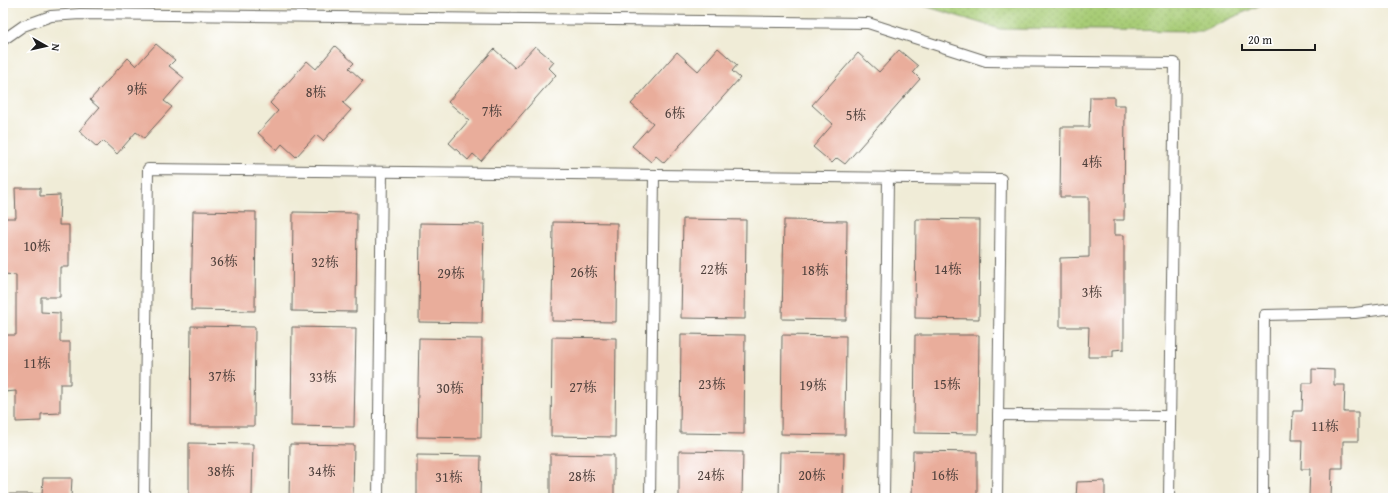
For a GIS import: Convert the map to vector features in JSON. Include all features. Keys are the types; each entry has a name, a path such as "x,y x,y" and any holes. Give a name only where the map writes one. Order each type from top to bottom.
{"lane":[{"path":"3,40 24,26 51,16 80,14 868,23 986,61 1175,63 1169,498"},
{"path":"144,498 148,169 1001,178 997,498"},
{"path":"378,498 382,172"},
{"path":"650,498 654,175"},
{"path":"884,498 888,177"},
{"path":"1264,498 1264,315 1355,312 1393,308"},
{"path":"998,415 1170,416"}],"green space":[{"path":"915,3 1265,3 1202,31 1000,29"}],"building":[{"path":"156,44 175,60 169,66 184,78 164,101 172,107 144,138 136,132 117,154 103,141 97,147 79,131 99,108 90,100 128,58 136,66"},
{"path":"335,46 354,63 349,68 363,81 343,103 351,110 323,141 316,135 296,157 282,144 277,150 258,133 278,111 270,103 307,61 316,69"},
{"path":"535,46 554,62 549,68 556,75 481,161 473,154 468,160 449,143 469,120 448,102 494,49 515,68"},
{"path":"718,48 737,65 732,71 740,78 664,163 656,156 651,162 632,146 653,123 631,104 677,52 698,71"},
{"path":"899,50 918,66 913,72 920,79 845,164 837,158 832,163 813,147 833,124 812,105 858,53 879,72"},
{"path":"1090,97 1114,97 1114,105 1125,105 1124,220 1114,220 1114,235 1124,235 1124,349 1113,350 1113,357 1088,357 1089,327 1060,327 1060,258 1089,257 1089,197 1060,197 1061,127 1089,127"},
{"path":"15,188 40,188 40,196 60,195 59,225 69,225 69,267 60,267 60,297 41,297 41,312 60,313 60,342 70,342 70,384 60,384 60,413 41,414 41,421 16,422 16,391 4,392 5,335 16,335 16,275 4,274 4,218 16,218"},
{"path":"193,211 256,212 255,311 191,310"},
{"path":"293,212 357,213 356,312 292,311"},
{"path":"683,219 746,220 745,319 681,318"},
{"path":"916,219 980,220 979,319 915,318"},
{"path":"784,220 847,221 846,320 782,319"},
{"path":"553,222 617,223 616,322 552,321"},
{"path":"420,223 484,224 482,323 419,322"},
{"path":"191,326 255,327 254,426 190,426"},
{"path":"292,327 356,328 354,427 291,426"},
{"path":"681,334 745,335 744,434 680,433"},
{"path":"782,335 846,336 845,435 781,434"},
{"path":"915,335 979,335 978,434 914,433"},
{"path":"552,337 616,338 615,437 551,436"},
{"path":"419,338 482,339 481,438 417,437"},
{"path":"1312,369 1334,370 1334,385 1345,385 1344,412 1358,412 1358,441 1343,441 1343,468 1332,468 1331,498 1300,498 1300,496 1309,496 1310,469 1301,469 1302,440 1292,440 1293,411 1302,411 1303,383 1312,383"},
{"path":"189,443 253,444 252,498 189,498"},
{"path":"290,444 354,445 353,498 289,498"},
{"path":"679,451 743,452 742,498 679,498"},
{"path":"913,451 977,452 977,498 912,498"},
{"path":"780,452 844,453 843,498 779,498"},
{"path":"550,454 614,455 614,498 550,498"},
{"path":"417,455 481,456 480,498 417,498"},
{"path":"43,478 72,478 71,498 3,498 3,494 42,494"},
{"path":"1105,481 1105,498 1076,498 1077,482"}]}
